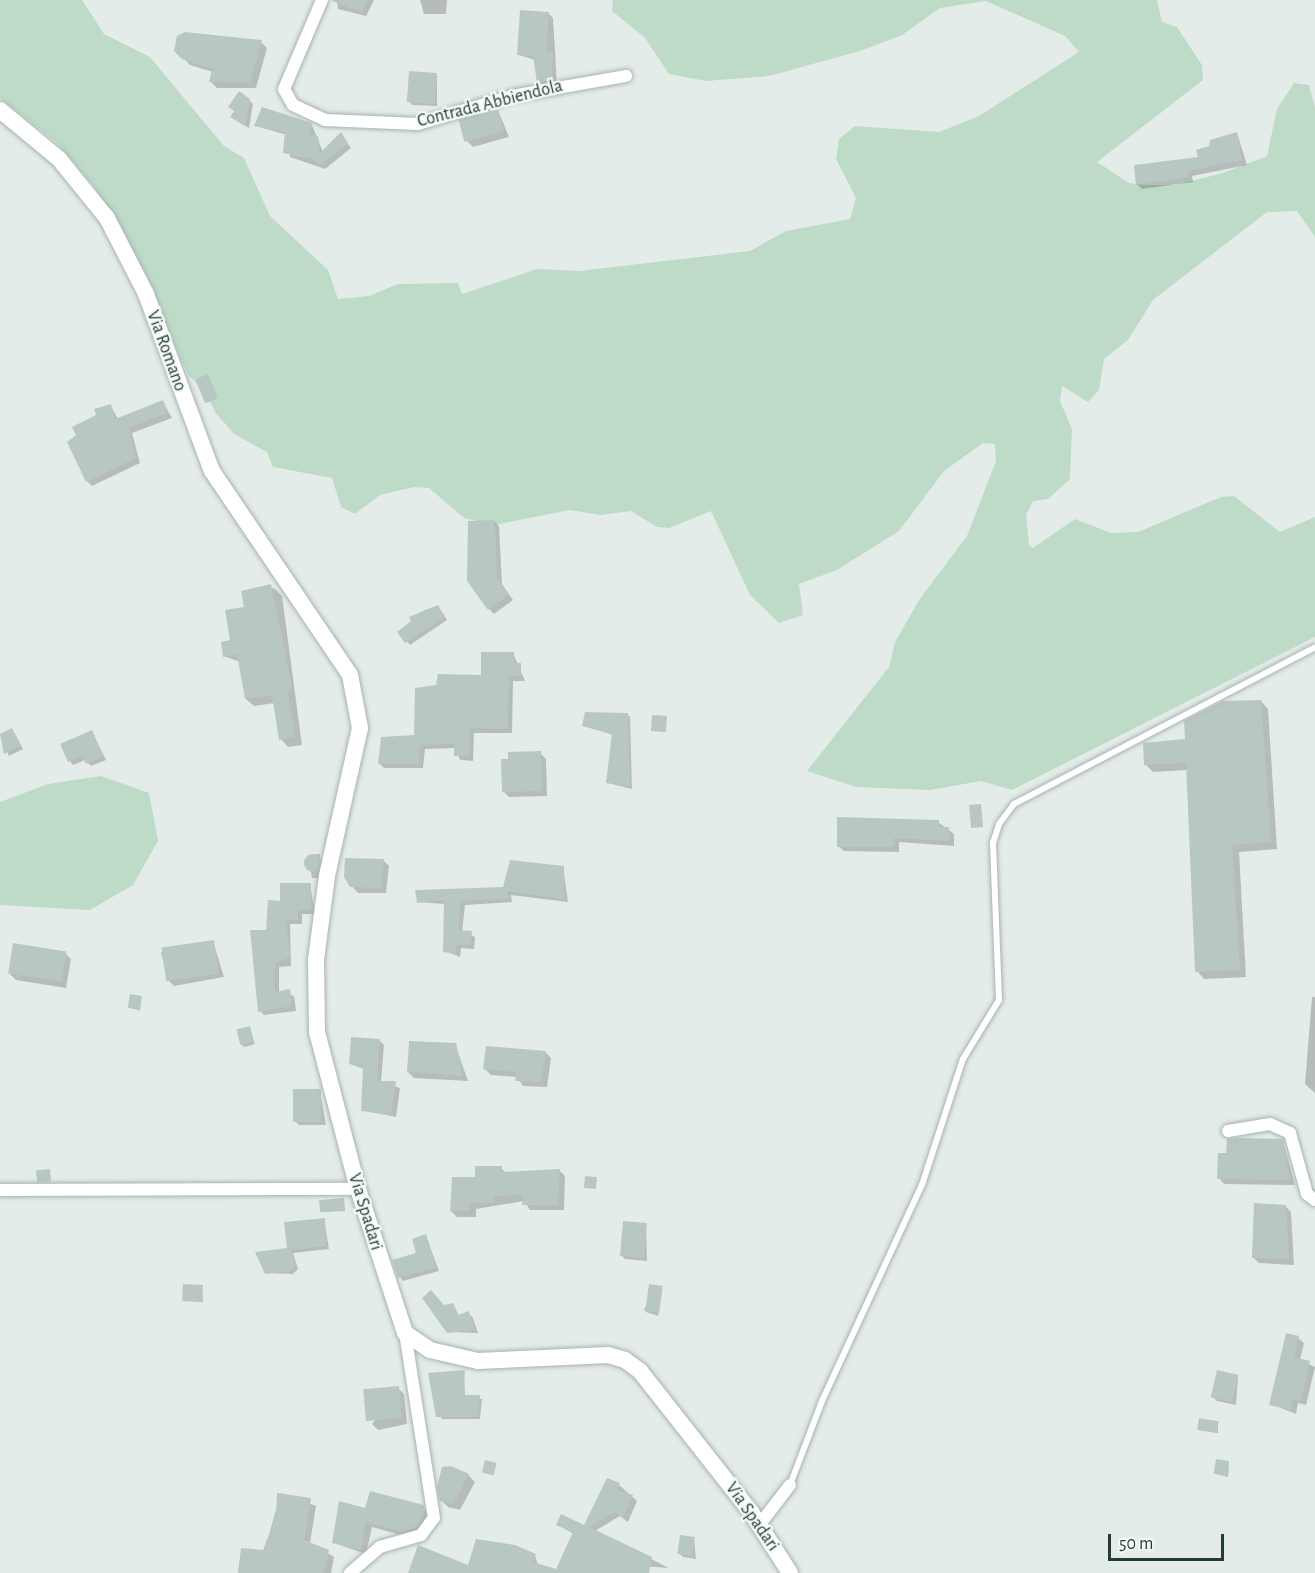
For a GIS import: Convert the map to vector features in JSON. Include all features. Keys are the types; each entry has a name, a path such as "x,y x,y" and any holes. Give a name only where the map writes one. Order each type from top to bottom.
{"street":[{"name":"Contrada Abbiendola","path":"322,0 284,94 293,105 325,120 418,124 512,96 626,76"},
{"name":"Via Romano","path":"0,110 59,159 107,218 146,294 212,471 310,610"},
{"name":"Via Spadari","path":"310,610 350,675 360,728 327,876 316,1003 317,1032 358,1189 405,1333 430,1350 478,1361 608,1355 625,1360 640,1371 760,1524 790,1573"},
{"path":"1228,1131 1270,1124 1290,1133 1306,1194 1315,1200"},
{"path":"0,1190 358,1189"},
{"path":"350,1573 380,1547 426,1532 434,1518 405,1333"},
{"path":"760,1524 790,1485"}],"lane":[{"path":"790,1485 822,1401 922,1185 963,1059 999,1000 993,843 999,824 1022,799 1315,647"}],"green space":[{"path":"0,0 82,0 104,34 150,57 224,146 244,158 270,216 328,270 338,299 369,296 398,284 458,283 462,294 537,269 579,271 750,251 786,231 850,219 856,198 836,159 839,139 855,126 939,132 979,116 1079,52 1065,36 986,1 940,8 902,35 860,51 769,76 706,81 669,74 645,38 612,11 613,0 1157,0 1162,22 1177,27 1202,65 1203,80 1097,162 1129,183 1145,185 1175,185 1223,173 1267,156 1277,109 1294,83 1309,85 1315,108 1315,237 1297,211 1267,212 1153,300 1128,340 1104,359 1099,390 1088,402 1062,386 1060,401 1072,429 1070,479 1048,499 1033,501 1026,515 1029,545 1033,548 1075,519 1111,533 1138,532 1221,497 1234,496 1280,532 1315,517 1315,637 1012,790 981,781 930,790 856,787 807,771 889,667 895,642 919,600 967,536 996,461 995,444 983,443 944,471 899,531 837,570 799,584 803,615 779,623 750,595 711,511 669,528 657,527 631,511 601,515 570,510 494,525 464,518 429,488 414,487 380,495 355,514 341,507 332,478 273,467 267,452 234,434 215,412 204,389 188,375 147,280 94,186 56,142 0,98"},
{"path":"101,776 149,793 158,841 133,885 90,910 0,905 0,802 48,784"}],"building":[{"path":"330,0 368,0 362,13"},
{"path":"520,10 549,12 546,52 553,51 552,81 537,83 533,56 517,55"},
{"path":"185,32 262,40 250,82 209,82 212,69 182,59 174,51 177,36"},
{"path":"409,71 437,73 435,104 407,102"},
{"path":"239,91 250,99 245,126 230,117 234,111 228,107"},
{"path":"262,107 312,123 309,135 318,136 320,153 341,132 348,143 319,166 314,159 283,153 285,132 254,126"},
{"path":"498,109 504,131 464,142 458,120"},
{"path":"1237,132 1242,160 1188,171 1189,177 1136,185 1134,165 1198,157 1196,150 1209,146 1210,140"},
{"path":"208,374 218,398 205,403 195,379"},
{"path":"163,400 168,413 128,428 136,458 86,482 67,442 76,435 72,427 96,415 94,409 111,404 115,419"},
{"path":"495,520 497,578 509,594 488,610 467,581 468,521"},
{"path":"271,584 292,688 288,692 295,737 279,740 272,695 245,699 237,654 223,657 221,642 230,640 225,610 244,607 241,591"},
{"path":"438,605 445,617 405,643 397,632 411,621 409,617"},
{"path":"481,652 514,652 514,663 521,663 521,676 509,676 508,729 469,728 469,756 454,756 454,744 420,745 419,764 378,764 381,737 414,735 415,688 436,685 438,674 481,675"},
{"path":"1261,700 1271,842 1232,845 1240,970 1195,972 1186,763 1144,765 1143,743 1185,739 1184,721 1223,701"},
{"path":"585,712 628,713 630,786 606,783 612,733 582,726"},
{"path":"652,715 667,716 666,732 651,731"},
{"path":"12,728 21,745 4,754 0,734"},
{"path":"92,730 103,756 86,764 82,756 68,762 60,744"},
{"path":"541,751 542,791 502,792 501,759 508,759 508,752"},
{"path":"981,804 983,827 971,828 969,805"},
{"path":"837,817 939,820 939,827 949,827 950,841 894,838 894,847 837,847"},
{"path":"313,854 321,859 322,863 317,871 313,872 305,867 304,863 309,855"},
{"path":"345,858 384,859 381,888 350,887 344,877"},
{"path":"510,860 564,866 564,899 507,891 508,899 461,901 458,930 472,931 471,945 457,944 456,954 443,952 444,900 417,903 415,890 503,887"},
{"path":"280,883 311,883 311,910 298,910 298,920 286,920 290,957 275,963 275,992 290,989 292,1006 258,1012 250,930 266,930 268,900 280,901"},
{"path":"214,940 219,974 166,981 162,947"},
{"path":"13,943 66,951 61,982 8,974"},
{"path":"130,994 142,996 140,1010 128,1008"},
{"path":"250,1026 254,1042 240,1045 236,1029"},
{"path":"351,1037 380,1039 377,1081 396,1081 391,1115 361,1111 363,1065 349,1064"},
{"path":"409,1041 456,1043 463,1076 407,1072"},
{"path":"486,1046 546,1051 541,1082 515,1081 516,1072 483,1069"},
{"path":"293,1089 321,1089 321,1122 293,1122"},
{"path":"1227,1139 1283,1139 1290,1180 1217,1179 1218,1153 1226,1153"},
{"path":"475,1166 502,1166 502,1172 560,1169 558,1205 522,1205 523,1195 494,1196 494,1203 470,1203 470,1211 450,1211 452,1177 475,1177"},
{"path":"50,1169 51,1181 37,1182 36,1170"},
{"path":"585,1176 597,1177 596,1189 584,1188"},
{"path":"344,1198 345,1210 320,1212 319,1200"},
{"path":"1254,1203 1286,1205 1289,1259 1252,1258"},
{"path":"325,1218 326,1246 291,1250 296,1265 290,1271 265,1274 255,1252 287,1248 284,1222"},
{"path":"623,1221 647,1223 644,1258 620,1256"},
{"path":"426,1234 436,1267 398,1278 392,1260 416,1253 412,1239"},
{"path":"183,1284 203,1285 202,1302 182,1301"},
{"path":"649,1284 663,1286 659,1313 645,1311"},
{"path":"431,1290 444,1305 453,1303 458,1315 469,1311 475,1330 447,1333 422,1298"},
{"path":"1286,1333 1299,1336 1294,1357 1310,1361 1301,1401 1293,1399 1291,1410 1269,1405"},
{"path":"465,1370 463,1395 480,1395 478,1417 436,1417 428,1373"},
{"path":"1217,1370 1238,1375 1232,1402 1211,1397"},
{"path":"399,1386 402,1418 366,1421 363,1389"},
{"path":"1199,1418 1219,1421 1217,1433 1197,1430"},
{"path":"1216,1459 1229,1461 1226,1476 1214,1474"},
{"path":"485,1460 497,1463 493,1476 482,1473"},
{"path":"451,1466 469,1474 453,1504 440,1501 437,1487 442,1467"},
{"path":"607,1478 620,1483 617,1490 633,1495 623,1518 614,1512 589,1527 652,1557 649,1573 408,1573 418,1545 468,1565 476,1539 515,1545 536,1554 533,1562 556,1569 573,1532 556,1525 561,1514 584,1525"},
{"path":"370,1491 424,1505 424,1517 416,1528 402,1532 366,1522 361,1550 332,1543 339,1501 365,1508"},
{"path":"277,1493 311,1498 304,1540 329,1550 324,1573 238,1573 241,1548 263,1550 276,1516"},
{"path":"680,1535 695,1537 692,1556 677,1554"}]}
